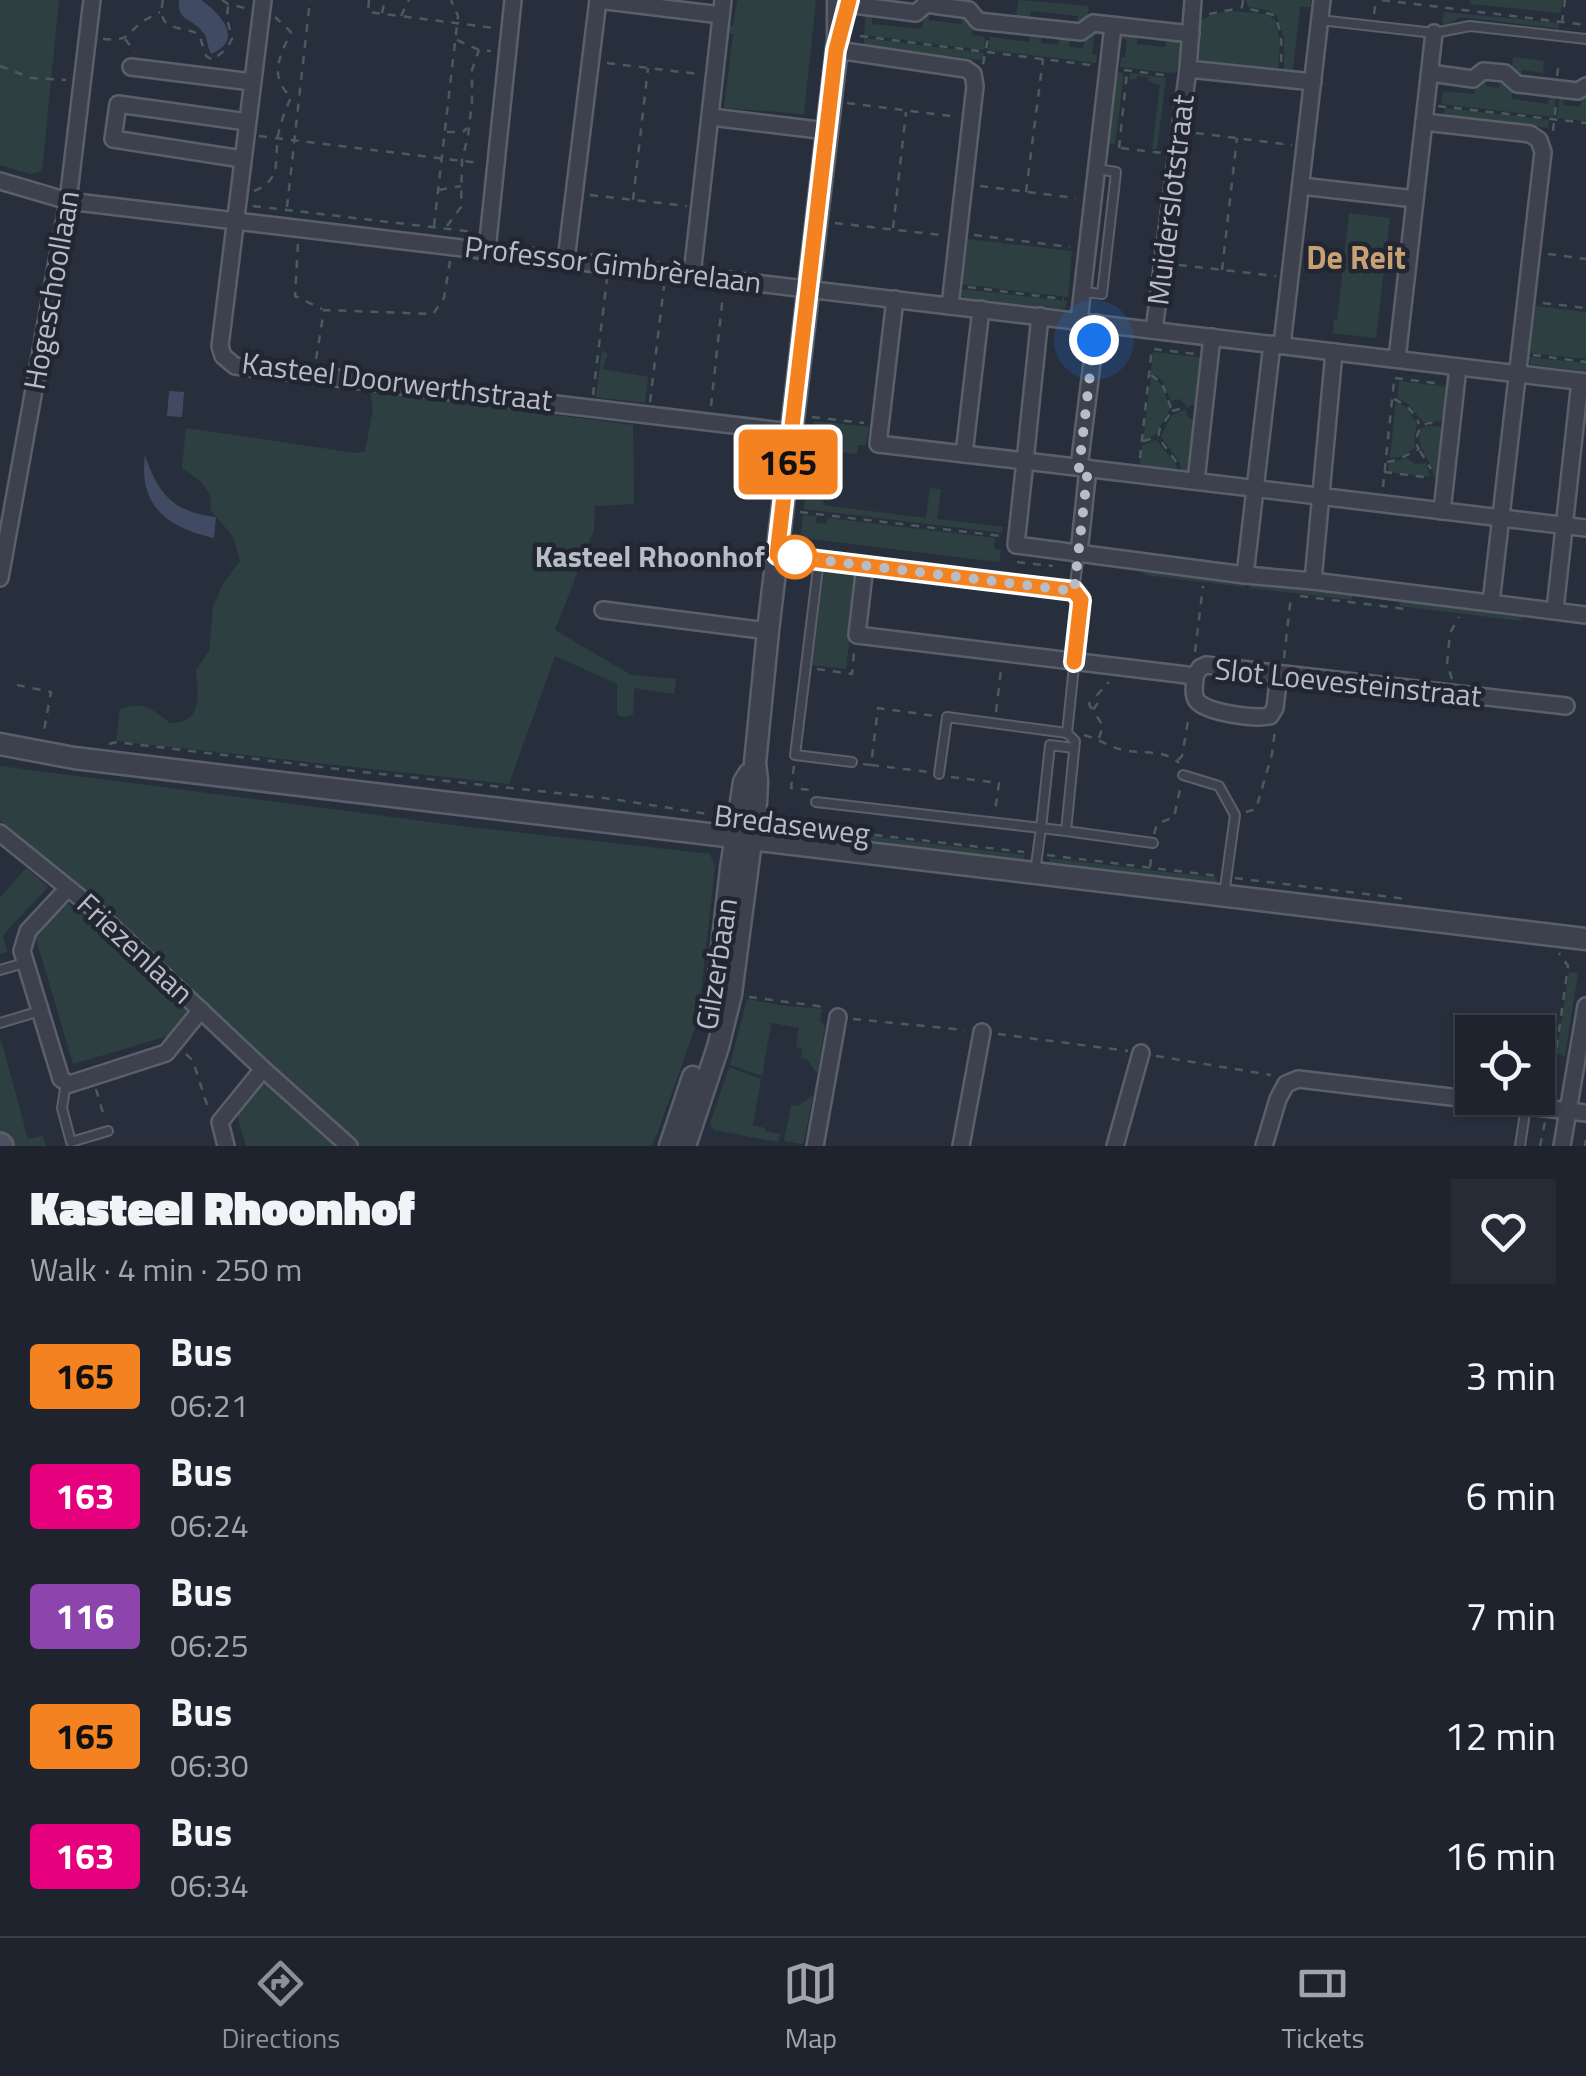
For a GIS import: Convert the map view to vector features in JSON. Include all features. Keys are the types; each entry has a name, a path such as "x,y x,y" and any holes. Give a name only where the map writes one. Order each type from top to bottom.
{"street":[{"name":"Hogeschoollaan","path":"0,578 68,202 92,0"},
{"path":"487,242 513,0"},
{"path":"566,260 598,0 722,8 692,275"},
{"path":"745,829 757,782 755,763 792,423 831,101 844,47 843,2 916,12 926,4 969,10 978,21 1082,32 1093,23 1191,28 1192,0"},
{"path":"1245,575 1290,278 1322,0"},
{"path":"237,206 262,5"},
{"path":"1080,553 1088,322 1082,297 1113,26"},
{"name":"Muiderslotstraat","path":"1154,330 1191,28"},
{"path":"1397,359 1434,34"},
{"path":"844,47 973,74 950,306"},
{"path":"131,67 252,82"},
{"path":"1430,73 1473,78 1484,71 1505,73 1517,84 1578,92 1586,86"},
{"path":"1188,73 1313,82"},
{"path":"242,158 113,139 118,104 246,128"},
{"path":"711,117 827,130"},
{"path":"1424,122 1530,134 1539,140 1544,152 1491,603"},
{"name":"Professor Gimbrèrelaan","path":"0,181 68,202 237,206 298,228 453,246 487,242 566,260 1583,382"},
{"path":"1301,186 1415,199"},
{"name":"Kasteel Doorwerthstraat","path":"237,206 220,346 223,356 235,366 649,414 792,423"},
{"path":"895,299 878,444 1586,528"},
{"path":"964,454 981,310"},
{"path":"1040,316 1016,544 1586,615"},
{"path":"1196,481 1212,337"},
{"path":"1312,581 1334,352"},
{"path":"1442,511 1458,367"},
{"path":"1555,610 1583,382"},
{"path":"865,565 856,635 1074,662"},
{"path":"603,610 768,630"},
{"name":"Slot Loevesteinstraat","path":"1074,662 1198,672 1206,665 1566,706"},
{"path":"1198,672 1194,694 1198,702 1213,710 1259,718 1270,716 1275,708 1279,674"},
{"name":"Bredaseweg","path":"0,744 93,760 745,829 1225,886 1577,938"},
{"name":"Gilzerbaan","path":"681,1145 718,1047 731,994 745,829"},
{"name":"Gilzerbaan","path":"681,1145 718,992 745,829"},
{"name":"Friezenlaan","path":"0,833 68,888 349,1146"},
{"name":"Friezenlaan","path":"26,962 22,950 28,932 68,888"},
{"path":"26,962 61,1080 66,1083"},
{"path":"1562,1146 1586,1006"},
{"name":"Friezenlaan","path":"66,1083 166,1053 202,1010"},
{"path":"815,1146 838,1018"},
{"path":"961,1146 982,1032"},
{"path":"1115,1146 1141,1053"},
{"path":"226,1146 220,1122 263,1070"},
{"path":"1264,1146 1278,1098 1286,1084 1298,1080 1455,1098"},
{"path":"1555,1109 1586,1113"}],"lane":[{"path":"1320,20 1434,34 1470,26 1586,39"},
{"path":"1082,297 1102,294 1116,172 1096,170"},
{"path":"1074,591 1080,553"},
{"path":"777,555 1074,591 1081,600 1068,733"},
{"path":"820,560 795,755 852,762"},
{"path":"940,774 947,717 1068,733 1075,741 1066,831"},
{"path":"1037,863 1050,746 1074,748"},
{"path":"1183,775 1219,786 1235,815 1225,886"},
{"path":"816,802 1153,843"},
{"path":"0,970 26,962"},
{"path":"0,1023 40,1011"},
{"path":"66,1083 62,1108 72,1142 108,1131"},
{"path":"1520,1146 1525,1115"}],"path":[{"path":"163,0 162,18 168,25 199,34 206,56 213,60 232,39 228,4"},
{"path":"222,0 228,4 262,5 291,32 278,73 280,87 291,97 299,98"},
{"path":"286,210 310,0"},
{"path":"369,0 368,12 510,30"},
{"path":"382,14 384,0"},
{"path":"401,17 409,0"},
{"path":"434,228 457,24 452,0"},
{"path":"1242,7 1243,0"},
{"path":"1372,25 1379,0 1586,25"},
{"path":"1467,11 1468,0"},
{"path":"1562,22 1565,0"},
{"path":"1191,28 1206,14 1242,7 1274,15 1282,46 1280,79"},
{"path":"87,38 124,38 140,23 162,12"},
{"path":"973,74 985,62 990,22"},
{"path":"844,47 860,36 1108,68 1188,73"},
{"path":"455,39 479,50 508,53"},
{"path":"446,229 461,207 472,70 479,50"},
{"path":"1026,192 1043,59"},
{"path":"590,61 715,76"},
{"path":"0,66 31,78 82,82"},
{"path":"633,200 648,68"},
{"path":"1118,148 1128,70"},
{"path":"1539,140 1552,132 1558,89"},
{"path":"237,206 269,182 276,168 278,138 291,97"},
{"path":"831,101 971,119"},
{"path":"1426,105 1586,123"},
{"path":"892,230 906,111"},
{"path":"445,132 463,132 469,127"},
{"path":"246,128 278,138 496,164"},
{"path":"1180,131 1305,146"},
{"path":"1222,270 1238,138"},
{"path":"1100,144 1176,156"},
{"path":"276,168 291,170"},
{"path":"964,184 1093,200"},
{"path":"438,190 462,186"},
{"path":"574,194 700,208"},
{"path":"237,206 446,229 487,242"},
{"path":"817,220 1088,249"},
{"path":"298,228 296,296 324,310 433,314 444,298 453,246"},
{"path":"1531,252 1586,258"},
{"path":"1163,263 1290,278"},
{"path":"591,406 609,265"},
{"path":"649,414 666,272"},
{"path":"709,420 725,278"},
{"path":"952,285 1082,297"},
{"path":"1525,301 1586,308"},
{"path":"314,376 324,310"},
{"path":"1138,474 1152,348 1210,355"},
{"path":"1519,353 1586,362"},
{"path":"1149,374 1162,383 1172,411 1158,437 1178,464 1178,479"},
{"path":"1381,503 1395,378 1456,386"},
{"path":"1384,472 1432,478 1416,442 1420,427 1417,418 1403,402 1393,398"},
{"path":"792,423 880,425"},
{"path":"1420,427 1428,423 1452,424"},
{"path":"1142,442 1158,437"},
{"path":"1386,462 1419,449"},
{"path":"782,510 1017,538"},
{"path":"1198,672 1194,661 1203,584"},
{"path":"1279,674 1292,595"},
{"path":"1452,693 1448,648 1450,630 1459,615"},
{"path":"806,668 852,674 856,635"},
{"path":"994,723 1004,654"},
{"path":"1099,739 1103,726 1089,704 1113,676 1115,667"},
{"path":"17,684 51,692 40,752"},
{"path":"1178,760 1182,756 1189,712 1198,702"},
{"path":"871,765 878,708 947,717"},
{"path":"1235,815 1256,810 1272,754 1276,723 1270,716"},
{"path":"1068,733 1099,739 1120,750 1178,760 1183,775 1174,817 1157,824 1150,868"},
{"name":"Bredaseweg","path":"105,746 117,742 612,799 745,829 1037,863 1150,868 1225,886 1409,899"},
{"path":"795,755 791,788 817,791 816,802"},
{"path":"852,762 999,783 994,822"},
{"path":"1555,1058 1568,966 1559,954 1560,948 1577,938"},
{"path":"731,994 830,1007 838,1018 1141,1053 1298,1080"},
{"path":"174,1044 194,1061 210,1115 220,1122"},
{"path":"93,1078 108,1131"},
{"path":"1540,1146 1547,1115"},
{"path":"1585,1146 1586,1140"}],"shaded area":[{"path":"0,0 59,0 42,171 30,174 0,165"},
{"path":"737,0 816,0 804,114 724,108 733,34 727,33 728,26 733,26"},
{"path":"1018,0 1089,6 1087,20 1077,27 1078,16 1031,11 1029,21 1016,19"},
{"path":"1246,0 1311,0 1310,7 1300,7 1293,69 1302,71 1302,75 1284,73 1284,38 1277,16 1248,7"},
{"path":"1470,0 1563,0 1560,13 1470,4"},
{"path":"930,10 929,20 961,24 963,13 973,23 972,35 985,37 984,50 864,35 866,13 872,13 872,24 922,29 925,12"},
{"path":"1231,11 1267,14 1275,20 1280,41 1278,72 1196,63 1199,21"},
{"path":"1444,12 1559,23 1559,31 1460,17 1449,24 1442,23"},
{"path":"1098,29 1103,34 1094,36 1092,54 1097,55 1096,63 988,50 990,37 1029,42 1031,32 1042,33 1041,43 1058,45 1060,35 1070,36 1069,47 1083,48 1085,37"},
{"path":"1125,32 1138,34 1137,44 1165,47 1167,37 1183,39 1180,70 1171,73 1120,67 1127,40 1119,36"},
{"path":"864,38 984,53 983,60 864,46"},
{"path":"1513,57 1544,61 1543,73 1522,70 1520,80 1512,72"},
{"path":"1117,72 1124,73 1115,144 1107,143"},
{"path":"1130,73 1166,78 1157,149 1152,149 1160,85 1148,81 1148,77 1129,79"},
{"path":"1487,76 1486,86 1499,88 1501,78 1512,89 1512,99 1548,104 1550,94 1556,94 1553,117 1441,104 1443,91 1474,94 1476,84"},
{"path":"1586,93 1586,121 1557,118 1560,95 1564,95 1563,105 1580,107"},
{"path":"1445,108 1549,120 1548,128 1444,115"},
{"path":"1349,213 1390,218 1376,338 1333,333"},
{"path":"967,239 1072,251 1068,297 961,284"},
{"path":"961,289 1067,301 1065,308 1059,309 966,298"},
{"path":"1535,306 1586,312 1586,359 1529,353"},
{"path":"602,351 608,354 602,369 648,377 645,403 596,397"},
{"path":"1153,352 1206,358 1201,404 1187,406 1179,399 1171,401 1162,380 1151,373"},
{"path":"1529,357 1586,363 1586,372 1533,365"},
{"path":"1151,376 1161,384 1170,409 1155,435 1143,440"},
{"path":"1399,381 1450,387 1446,421 1423,422 1397,397"},
{"path":"370,391 633,425 634,504 595,506 594,530 555,630 631,675 676,679 674,694 634,688 633,714 621,716 617,714 617,684 555,656 509,784 116,741 120,709 147,707 170,723 181,722 194,713 198,698 196,670 209,651 213,607 222,585 240,561 233,536 211,511 210,494 182,468 186,428 356,453 365,451 373,410"},
{"path":"1396,401 1417,423 1415,448 1390,458"},
{"path":"1186,409 1187,416 1198,424 1192,478 1181,476 1180,463 1161,436 1172,415"},
{"path":"814,421 869,427 866,445 858,445 857,454 830,451 823,505 926,518 930,488 941,489 937,519 1003,527 1002,533 804,509"},
{"path":"1446,427 1440,478 1434,478 1420,443 1420,429"},
{"path":"1156,440 1176,464 1177,476 1139,471 1142,445"},
{"path":"1407,458 1415,464 1426,463 1430,477 1388,472 1389,463"},
{"path":"803,515 817,516 816,523 826,524 828,518 995,538 994,549 1001,550 999,562 803,538 799,555"},
{"path":"1145,570 1246,583 1245,587 1144,575"},
{"path":"824,571 858,575 846,669 812,665"},
{"path":"1251,583 1352,595 1352,600 1250,588"},
{"path":"1400,601 1522,616 1521,621 1399,606"},
{"path":"0,766 710,854 715,867 698,1020 651,1146 360,1146 0,820"},
{"path":"788,826 1025,855 1021,864 787,832"},
{"path":"1049,858 1218,878 1214,887 1051,867"},
{"path":"26,868 48,887 3,935 7,952 0,954 0,898"},
{"path":"64,900 195,1013 175,1034 73,1064 34,932"},
{"path":"1569,972 1578,973 1565,1056 1556,1054"},
{"path":"747,999 822,1009 820,1020 825,1027 817,1074 807,1059 801,1058 802,1048 796,1047 799,1028 767,1022 771,1024 762,1076 730,1065"},
{"path":"0,1036 28,1139 43,1136 46,1146 12,1146 0,1132"},
{"path":"729,1067 761,1079 753,1125 780,1134 778,1142 714,1130 710,1124"},
{"path":"265,1083 336,1146 246,1146 236,1111 253,1086"},
{"path":"813,1095 804,1142 784,1141 791,1105 798,1106"}],"water":[{"path":"179,0 201,0 216,12 228,34 221,48 211,54 204,33 180,12"},
{"path":"169,391 184,392 182,417 167,416"},
{"path":"145,455 169,499 189,511 216,517 214,538 183,528 160,512 146,488"}],"bus line":[{"name":"165","path":"849,0 836,50 777,555 1074,591 1081,600 1074,662"}],"place":[{"name":"Kasteel Rhoonhof","path":"795,557"}],"district":[{"name":"De Reit","path":"1356,258"}],"route":[{"path":"795,557 1074,591 1088,468 1079,468 1094,340"}]}
